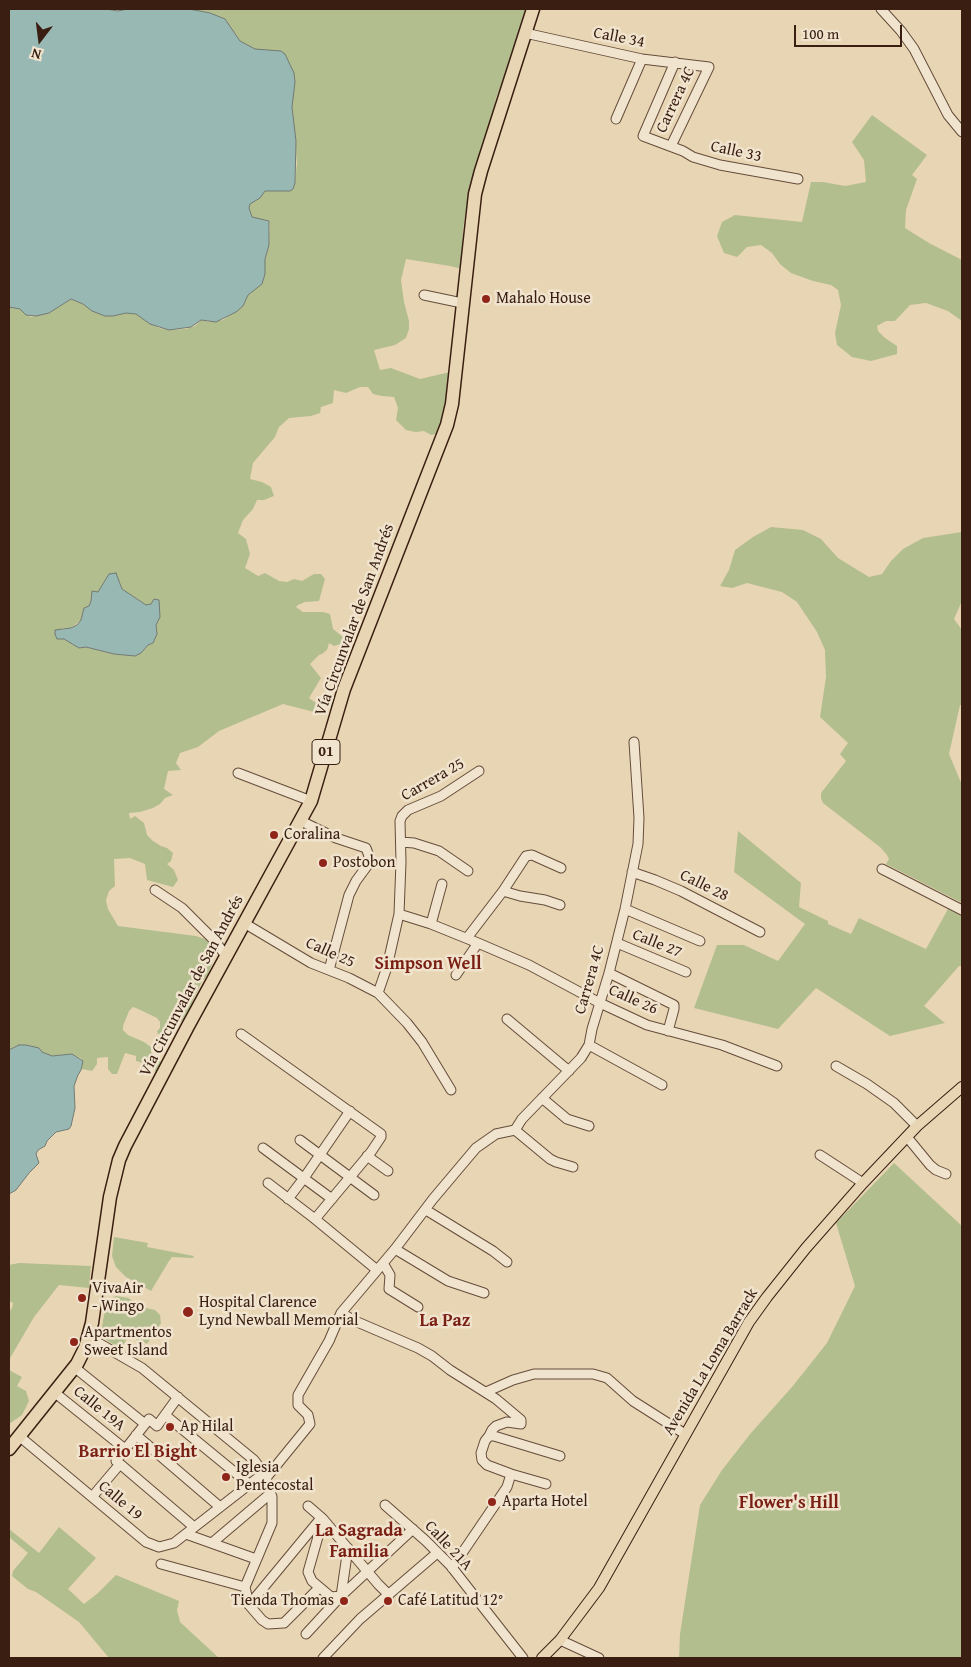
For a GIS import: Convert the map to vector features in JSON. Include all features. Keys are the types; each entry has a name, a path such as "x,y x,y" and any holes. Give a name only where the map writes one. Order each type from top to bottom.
{"highway":[{"name":"Vía Circunvalar de San Andrés","path":"9,1449 74,1367 85,1348 105,1236 106,1216 119,1160 226,956 301,822 311,800 344,689 447,425 452,404 462,303 476,194 481,171 533,9"}],"main road":[{"name":"Avenida La Loma Barrack","path":"542,1658 560,1640 599,1588 749,1322 767,1296 863,1183 917,1126 962,1086"}],"street":[{"path":"884,10 914,50 948,115 962,132"},
{"name":"Calle 34","path":"525,33 642,59 708,67"},
{"path":"616,119 642,59"},
{"name":"Calle 33","path":"674,62 643,136 671,146 692,157 720,165 798,179"},
{"name":"Carrera 4C","path":"671,146 708,67"},
{"path":"424,295 462,303"},
{"name":"Carrera 4C","path":"515,1130 522,1119 585,1054 589,1045 617,943 638,844 640,818 634,742"},
{"name":"Carrera 25","path":"378,993 387,967 399,914 400,821 408,810 441,796 479,771"},
{"path":"238,774 311,800"},
{"path":"301,822 336,838 366,848 369,856 367,866 349,895 328,970"},
{"path":"401,842 414,843 439,851 468,872"},
{"path":"467,938 528,855 561,868"},
{"path":"882,868 962,910"},
{"name":"Calle 28","path":"632,872 681,891 760,932"},
{"path":"430,924 442,884"},
{"path":"155,890 182,908 205,930 226,956"},
{"path":"503,891 560,905"},
{"path":"625,909 700,941"},
{"name":"Calle 26","path":"399,914 467,938 537,969 600,1003 647,1025 722,1045 777,1066"},
{"name":"Calle 25","path":"244,924 295,954 378,993 407,1023 422,1042 451,1090"},
{"path":"456,976 478,943"},
{"name":"Calle 27","path":"617,943 686,972"},
{"path":"609,973 674,1005 668,1031"},
{"path":"507,1019 569,1071"},
{"path":"241,1034 382,1136 350,1178 314,1218"},
{"path":"589,1045 662,1085"},
{"path":"836,1066 867,1084 894,1104 917,1126"},
{"path":"542,1098 567,1119 589,1126"},
{"path":"288,1199 350,1111"},
{"path":"186,1534 249,1484 265,1475 310,1424 308,1415 298,1405 298,1395 329,1341 341,1314 476,1148 496,1134 515,1130 550,1159 573,1167"},
{"path":"906,1137 930,1165 946,1174"},
{"path":"300,1140 374,1195"},
{"path":"263,1148 332,1199"},
{"path":"820,1155 863,1183"},
{"path":"367,1156 388,1171"},
{"path":"268,1183 390,1275 389,1289 418,1307"},
{"path":"426,1210 493,1251 507,1262"},
{"path":"394,1249 448,1281 484,1293"},
{"path":"341,1314 418,1348 507,1407 521,1420 521,1424 507,1422 496,1426 485,1441 481,1453 482,1460 487,1465 546,1484"},
{"path":"88,1337 142,1368 254,1460 265,1475 272,1497 272,1523 245,1587 249,1605 262,1620 268,1624 284,1623 319,1588"},
{"path":"74,1367 145,1424"},
{"path":"486,1392 513,1380 534,1374 592,1374 607,1378 633,1401 686,1434"},
{"name":"Calle 19A","path":"54,1392 125,1449"},
{"path":"178,1397 157,1426 149,1419 116,1461 194,1528"},
{"path":"165,1415 249,1484"},
{"path":"136,1435 220,1507"},
{"name":"Calle 19","path":"19,1436 146,1542 159,1547 174,1543 186,1534"},
{"path":"489,1436 560,1456"},
{"path":"92,1497 120,1464"},
{"path":"452,1568 507,1487 511,1474"},
{"path":"212,1543 271,1493"},
{"name":"Calle 21A","path":"385,1505 413,1529 452,1568 523,1658"},
{"path":"308,1506 322,1518 389,1595"},
{"path":"322,1518 308,1572 312,1581 331,1597 341,1596"},
{"path":"249,1605 322,1518"},
{"path":"306,1634 341,1596 413,1529"},
{"path":"186,1534 256,1559"},
{"path":"341,1596 348,1548"},
{"path":"324,1658 360,1620 437,1553"},
{"path":"161,1564 245,1587"},
{"path":"560,1640 599,1658"}],"green space":[{"path":"189,9 526,9 509,65 496,98 469,190 463,229 462,269 406,259 401,280 409,321 406,338 395,345 374,350 380,370 391,368 420,379 450,372 440,433 431,435 424,431 406,430 396,420 398,408 394,397 373,394 368,387 360,387 346,393 334,390 333,403 321,407 320,413 311,416 289,418 279,427 275,437 253,463 250,479 271,487 274,496 264,500 257,500 253,509 243,520 238,533 246,539 250,554 245,568 258,576 265,573 279,581 287,582 294,579 302,581 314,574 321,574 325,579 319,601 305,602 296,607 303,612 330,614 333,629 343,637 341,644 334,646 329,643 327,650 310,664 321,678 309,698 316,703 325,696 337,697 335,707 319,703 314,712 283,704 219,731 198,747 180,753 176,763 181,770 168,771 164,789 173,795 165,798 153,808 129,813 130,819 135,816 144,823 147,835 153,841 173,853 171,861 167,864 174,870 178,880 173,887 147,880 145,864 130,858 114,859 115,886 109,891 106,900 108,909 118,926 196,936 205,939 219,936 225,945 222,949 209,950 202,953 212,964 188,1012 169,1035 158,1034 160,1022 157,1018 133,1007 129,1011 123,1030 128,1035 151,1047 151,1052 165,1066 160,1072 156,1072 148,1061 143,1063 136,1061 136,1056 125,1053 117,1074 112,1074 108,1069 108,1057 97,1058 97,1064 92,1071 82,1069 82,1059 72,1054 52,1056 42,1052 39,1048 25,1045 19,1045 9,1050 9,307 20,309 31,317 49,313 71,299 105,316 126,313 136,314 159,328 169,330 186,329 195,326 201,320 210,322 223,320 243,306 248,295 262,284 269,245 270,225 269,221 252,217 249,208 250,204 265,191 293,189 297,163 292,107 293,94 262,51 255,50 240,41 235,33 210,13","holes":["109,574 120,582 122,589 146,605 158,606 160,612 156,625 157,634 153,643 135,656 114,654 86,647 79,648 64,639 62,628 71,628 81,620 84,608 89,606 91,595 98,592"]},
{"path":"872,115 927,155 912,175 917,179 906,210 905,228 962,260 962,321 948,311 926,303 910,305 895,321 886,321 877,326 878,331 885,338 897,346 897,354 871,361 852,357 837,345 835,333 841,305 838,290 831,285 791,273 780,264 772,253 761,245 747,247 737,257 724,253 717,236 722,222 735,215 802,222 811,182 845,186 866,182 864,160 852,142"},
{"path":"771,527 803,530 821,539 838,558 869,577 882,574 903,549 923,538 962,532 962,601 954,619 962,630 962,705 960,705 949,754 962,785 962,903 886,864 889,859 880,847 823,803 821,793 846,761 840,754 848,743 820,717 826,677 825,650 817,632 797,602 782,592 747,583 732,588 720,586 729,570 735,550"},
{"path":"738,831 801,883 799,907 828,921 828,924 851,934 859,918 926,949 948,909 962,916 962,966 959,966 924,1006 945,1023 890,1036 816,988 778,1029 694,1008 717,945 744,945 778,961 805,924 734,872"},
{"path":"894,1163 962,1226 962,1658 679,1658 680,1634 700,1505 722,1470 751,1433 792,1387 827,1343 855,1286 836,1223"},
{"path":"114,1237 148,1243 147,1247 194,1256 193,1258 172,1257 151,1291 126,1277 116,1267 112,1256"},
{"path":"19,1263 91,1266 89,1288 59,1285 34,1317 9,1360 9,1312 13,1303 9,1301 9,1265"},
{"path":"116,1296 128,1298 142,1307 155,1310 160,1315 161,1323 147,1344 129,1335 121,1349 103,1338 101,1332 106,1304 111,1298"},
{"path":"9,1370 22,1377 17,1386 26,1391 29,1401 22,1415 9,1424"},
{"path":"59,1527 96,1558 68,1589 84,1604 116,1575 179,1601 177,1610 180,1622 219,1658 109,1658 79,1622 36,1592 28,1589 12,1576 13,1571 28,1553 9,1537 9,1529 39,1553"}],"water":[{"path":"9,9 106,9 118,11 128,9 189,9 210,13 225,19 240,41 255,49 281,51 285,54 294,73 295,82 292,107 296,141 295,183 290,191 265,191 260,198 250,204 249,208 252,217 269,221 269,245 262,284 248,295 243,306 236,312 216,322 201,320 191,327 169,330 150,324 136,314 126,313 105,316 71,299 49,313 36,316 26,315 20,309 9,307"},
{"path":"116,573 122,589 146,605 151,604 154,599 159,600 160,617 156,625 157,634 153,643 135,656 114,654 86,647 79,648 64,639 57,639 55,630 71,628 77,625 81,620 84,608 89,606 92,591 98,592 109,574"},
{"path":"19,1045 39,1048 42,1052 52,1056 72,1054 83,1061 74,1086 75,1108 71,1126 69,1129 56,1132 47,1141 45,1146 38,1150 36,1154 39,1163 16,1190 9,1194 9,1050"}],"place":[{"name":"Mahalo House","path":"486,299"},
{"name":"Coralina","path":"274,835"},
{"name":"Postobon","path":"323,863"},
{"name":"VivaAir - Wingo","path":"82,1298"},
{"name":"Hospital Clarence Lynd Newball Memorial","path":"188,1312"},
{"name":"Apartmentos Sweet Island","path":"74,1342"},
{"name":"Ap Hilal","path":"170,1427"},
{"name":"Iglesia Pentecostal","path":"226,1477"},
{"name":"Aparta Hotel","path":"492,1502"},
{"name":"Tienda Thomas","path":"344,1601"},
{"name":"Café Latitud 12°","path":"388,1601"}],"district":[{"name":"Simpson Well","path":"428,964"},
{"name":"La Paz","path":"445,1321"},
{"name":"Barrio El Bight","path":"138,1452"},
{"name":"Flower's Hill","path":"789,1503"},
{"name":"La Sagrada Familia","path":"359,1541"}]}
